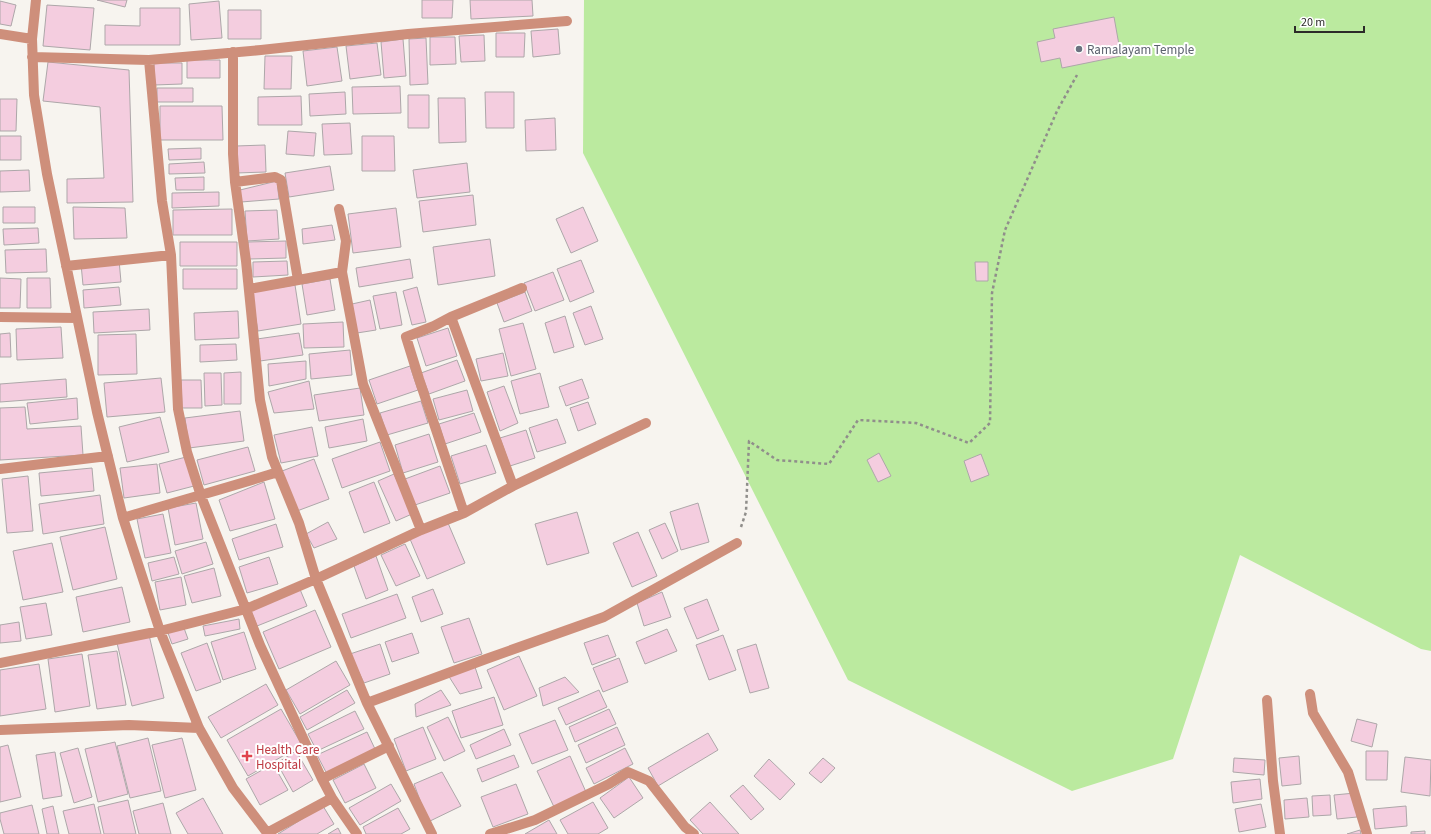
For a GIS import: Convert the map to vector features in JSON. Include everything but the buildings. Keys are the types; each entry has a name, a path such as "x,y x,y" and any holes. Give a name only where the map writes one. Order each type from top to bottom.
{"street":[{"path":"36,0 32,39 34,95 47,174 97,412 123,518 160,631 199,728 233,788 267,834 332,798"},
{"path":"32,57 149,60 408,34 567,21"},
{"path":"0,34 32,39"},
{"path":"233,52 234,182 249,289 260,400 272,457 299,523 316,579 367,703 432,834"},
{"path":"149,60 162,201 171,255 178,409 187,452 201,496 260,645 322,779 332,798 356,834"},
{"path":"234,182 275,177 281,180 298,280"},
{"path":"340,209 346,241 342,272 363,384 421,530"},
{"path":"66,266 171,255"},
{"path":"249,289 342,272"},
{"path":"464,513 406,337 522,288"},
{"path":"0,317 77,318"},
{"path":"451,317 513,486"},
{"path":"0,663 160,631 246,609 316,579 421,530 464,513 513,486 646,423"},
{"path":"0,469 108,456"},
{"path":"123,518 278,472"},
{"path":"367,703 604,617 737,543"},
{"path":"1310,694 1313,713 1348,772 1367,834"},
{"path":"1267,700 1273,781 1280,834"},
{"path":"0,730 129,725 199,728"},
{"path":"322,779 389,746"},
{"path":"490,834 535,820 609,784 628,772 649,781 685,827 694,834"}],"path":[{"path":"737,543 746,512 749,441 777,460 829,464 858,420 916,423 969,443 990,423 992,293 1005,230 1057,111 1077,75"}],"green space":[{"path":"584,0 1431,0 1431,651 1421,649 1240,555 1173,759 1072,791 848,680 583,153"}],"place":[{"name":"Ramalayam Temple","path":"1079,49"},
{"name":"Health Care Hospital","path":"247,756"}]}
